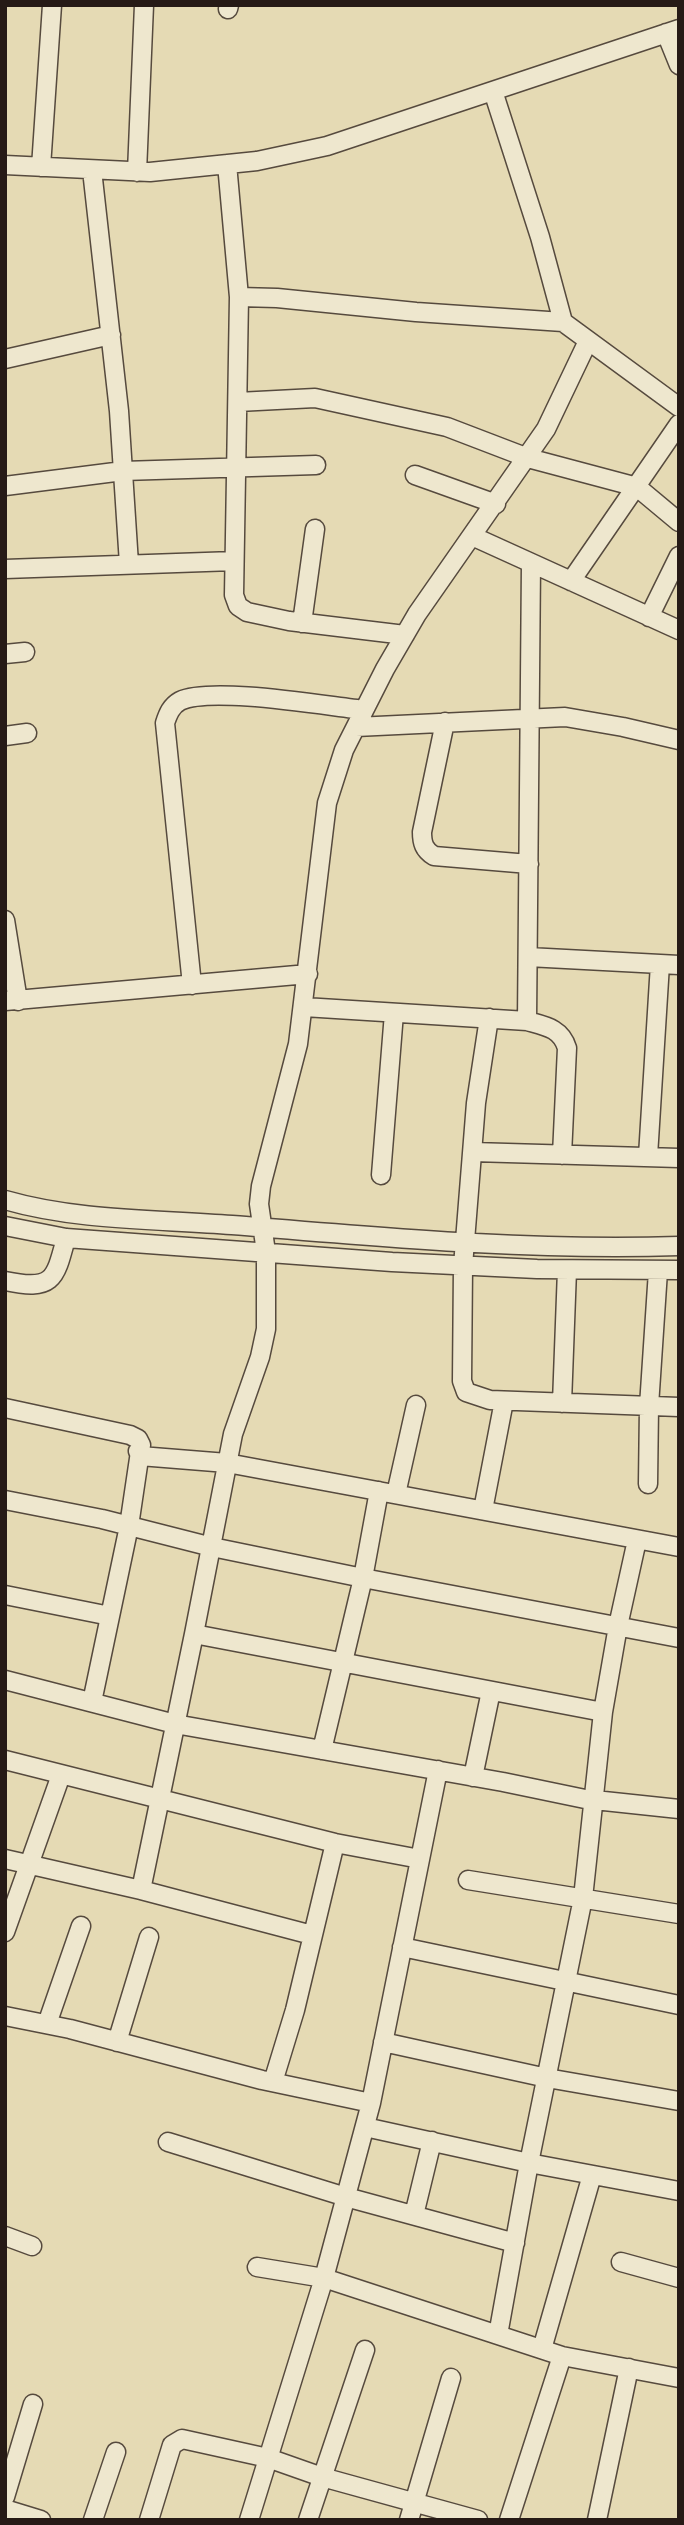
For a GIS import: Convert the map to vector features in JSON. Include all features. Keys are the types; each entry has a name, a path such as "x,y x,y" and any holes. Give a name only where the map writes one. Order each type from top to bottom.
{"street":[{"path":"41,167 52,5"},
{"path":"137,172 141,6"},
{"path":"5,165 150,173 257,161 327,146 672,31 679,65"},
{"path":"493,90 540,237 563,322"},
{"path":"227,164 239,297 234,596 239,606 247,612 302,623 405,635"},
{"path":"92,170 111,335 129,565"},
{"path":"239,297 563,322 679,407"},
{"path":"5,359 111,335"},
{"path":"141,1890 233,1434 260,1357 266,1329 266,1252 259,1204 261,1186 298,1044 327,803 344,750 405,635 417,614 528,458 546,429 589,341"},
{"path":"238,402 315,398 447,427 528,458 637,487 679,522"},
{"path":"571,581 679,424"},
{"path":"5,486 123,471 316,465"},
{"path":"415,475 496,504"},
{"path":"302,623 315,529"},
{"path":"472,536 679,630"},
{"path":"649,617 679,556"},
{"path":"5,569 233,561"},
{"path":"527,1021 531,563"},
{"path":"5,654 24,652"},
{"path":"191,985 183,880 165,723 170,710 177,702 189,698 242,696 360,718 445,722 565,717 591,720 679,740"},
{"path":"445,722 422,832 422,843 426,851 434,856 529,864"},
{"path":"5,736 27,733"},
{"path":"5,920 11,1001 308,974"},
{"path":"528,957 679,965"},
{"path":"648,1156 660,964"},
{"path":"304,1007 527,1021 556,1030 564,1037 567,1048 562,1155"},
{"path":"381,1175 394,1013"},
{"path":"489,1018 476,1103 463,1266 462,1381 466,1392 478,1398 504,1401 679,1407"},
{"path":"473,1152 679,1158"},
{"path":"5,1200 70,1214 465,1242 679,1246"},
{"path":"5,1226 66,1238 463,1266 679,1270"},
{"path":"5,1281 39,1285 49,1281 57,1272 66,1238"},
{"path":"562,1403 567,1269"},
{"path":"648,1485 649,1406 659,1271"},
{"path":"483,1510 504,1401"},
{"path":"322,1750 363,1578 416,1405"},
{"path":"5,1408 130,1435 138,1439 141,1445 129,1526 92,1702"},
{"path":"139,1453 228,1463 679,1548"},
{"path":"5,1500 363,1578 679,1638"},
{"path":"498,2335 529,2163 583,1898 603,1712 637,1539"},
{"path":"5,1595 110,1616"},
{"path":"194,1634 603,1712"},
{"path":"5,1680 175,1724 473,1776 592,1800 679,1809"},
{"path":"473,1776 491,1691"},
{"path":"5,1760 335,1843 420,1859"},
{"path":"249,2520 324,2278 371,2103 438,1770"},
{"path":"5,1932 61,1775"},
{"path":"273,2082 295,2010 335,1843"},
{"path":"5,1858 312,1935"},
{"path":"468,1880 679,1914"},
{"path":"47,2024 80,1926"},
{"path":"117,2042 149,1937"},
{"path":"402,1947 679,2006"},
{"path":"5,2016 47,2024 273,2082 371,2103"},
{"path":"383,2042 547,2078 679,2102"},
{"path":"365,2126 529,2163 679,2191"},
{"path":"414,2215 432,2141"},
{"path":"168,2142 346,2197 515,2243"},
{"path":"542,2349 592,2175"},
{"path":"5,2236 32,2246"},
{"path":"621,2262 679,2278"},
{"path":"257,2267 324,2278 562,2356 679,2378"},
{"path":"308,2520 365,2350"},
{"path":"509,2520 562,2356"},
{"path":"597,2520 629,2368"},
{"path":"412,2511 451,2378"},
{"path":"5,2497 33,2404"},
{"path":"149,2520 172,2445 177,2441 191,2441 268,2458 412,2511 478,2520"},
{"path":"93,2520 116,2452"},
{"path":"5,2509 41,2520"}]}
